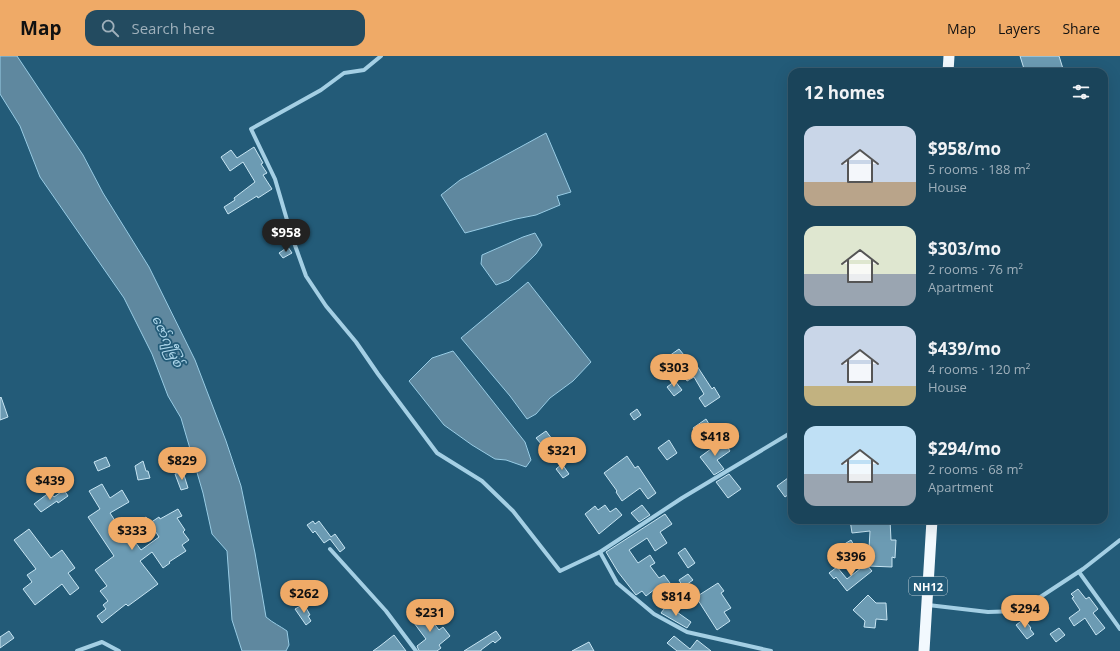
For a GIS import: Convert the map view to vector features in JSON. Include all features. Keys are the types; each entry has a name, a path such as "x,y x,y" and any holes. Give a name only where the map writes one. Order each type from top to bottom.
{"highway":[{"path":"948,68 949,56"},
{"name":"NH12","path":"924,651 932,524"}],"street":[{"path":"381,56 364,70 344,73 322,90 251,129 275,179 292,237 306,276 326,306 356,342 378,374 438,453 482,481 513,511 560,571 600,552 682,498 788,434"},
{"path":"927,604 988,612 1019,611 1079,572 1120,540"},
{"path":"330,549 386,611 416,651"},
{"path":"600,552 617,583 654,614 687,632 771,651"},
{"path":"1079,572 1120,629"},
{"path":"78,651 102,642 119,651"}],"water":[{"name":"ဇော်ဂျီမြစ်","path":"0,56 17,56 83,155 103,193 149,267 195,360 226,441 241,486 266,617 287,631 289,645 286,651 242,651 232,620 227,551 212,534 203,493 181,418 168,396 152,354 124,298 40,177 20,126 0,94"},
{"path":"546,133 571,192 557,196 560,205 536,215 465,233 441,195 460,180"},
{"path":"535,233 542,245 536,254 509,280 496,285 481,264 482,255"},
{"path":"528,282 591,362 573,381 550,398 536,414 527,419 510,396 461,338"},
{"path":"453,351 525,442 531,460 526,467 506,460 495,459 444,425 409,381 432,358"}],"building":[{"path":"1020,56 1059,56 1063,68 1024,68"},
{"path":"254,147 263,163 261,164 267,173 263,175 272,189 258,198 257,196 228,214 224,207 235,200 234,198 255,182 243,162 230,171 221,157 231,150 237,158"},
{"path":"288,247 292,253 283,258 279,253"},
{"path":"679,349 692,369 697,366 712,389 714,387 720,397 705,407 699,398 704,394 694,377 687,381 669,356"},
{"path":"675,381 682,390 674,396 667,387"},
{"path":"1,397 8,417 0,420 0,398"},
{"path":"637,409 641,415 634,420 630,414"},
{"path":"706,419 712,429 699,437 693,428"},
{"path":"546,431 558,447 551,451 545,443 542,445 536,438"},
{"path":"669,440 677,453 667,460 658,448"},
{"path":"723,440 730,451 717,460 724,469 714,475 700,457"},
{"path":"627,456 635,468 638,466 656,493 648,499 640,488 622,501 616,492 617,491 604,473"},
{"path":"106,457 110,466 98,471 94,462"},
{"path":"143,461 150,478 138,480 135,466"},
{"path":"562,464 569,474 563,478 556,469"},
{"path":"183,472 188,488 181,490 175,474"},
{"path":"729,474 741,489 728,498 716,482"},
{"path":"788,478 788,495 785,497 777,486"},
{"path":"102,484 110,498 122,490 129,502 110,513 123,533 146,517 150,523 159,517 160,519 178,509 182,516 177,518 185,530 183,532 189,540 182,545 186,551 169,562 170,563 163,568 152,552 140,561 158,584 128,606 126,604 102,623 97,616 106,609 103,605 108,601 100,591 107,586 95,570 114,556 88,517 100,509 89,491","holes":["152,526 159,537 141,550 133,539"]},
{"path":"64,490 68,496 58,503 57,501 41,512 34,504 50,492 54,497"},
{"path":"605,505 610,512 616,508 622,515 599,534 585,514 595,506 598,510"},
{"path":"642,505 650,515 639,522 631,513"},
{"path":"665,514 672,524 660,532 667,543 655,551 647,538 629,550 638,563 650,555 655,563 650,566 659,578 664,575 670,583 657,592 655,589 646,596 642,591 636,595 618,572 606,552"},
{"path":"313,521 315,524 319,521 331,537 335,534 345,548 340,552 330,539 324,543 315,531 313,533 307,525"},
{"path":"851,524 890,524 891,540 896,540 895,558 892,557 892,567 868,566 870,531 852,533"},
{"path":"29,529 51,558 62,550 75,568 68,573 79,588 70,595 62,584 35,605 23,589 32,582 27,575 36,569 14,540"},
{"path":"851,540 855,547 843,555 838,548"},
{"path":"685,548 695,563 688,568 678,553"},
{"path":"866,564 872,571 847,591 836,577 834,579 829,573 837,567 847,579"},
{"path":"688,574 693,580 683,587 679,580"},
{"path":"718,583 724,591 721,593 731,608 724,612 730,621 717,630 696,597"},
{"path":"1078,589 1086,599 1089,597 1098,609 1093,613 1105,628 1096,635 1085,618 1074,626 1069,618 1080,610 1071,594"},
{"path":"868,595 876,603 886,603 887,620 876,619 875,628 864,627 865,621 853,610"},
{"path":"304,604 310,615 308,616 311,621 306,625 295,609"},
{"path":"667,605 691,622 687,628 661,613"},
{"path":"425,608 432,616 430,618 439,630 443,627 450,636 439,645 441,648 437,651 419,651 417,646 426,639 414,623 422,617 419,613"},
{"path":"1024,619 1034,634 1027,639 1016,625"},
{"path":"1059,628 1065,635 1056,642 1050,634"},
{"path":"9,631 14,638 0,648 0,637"},
{"path":"496,631 501,638 495,643 493,641 481,651 464,651"},
{"path":"394,635 406,651 373,651 380,646"},
{"path":"674,636 690,649 697,640 711,651 677,651 667,643"},
{"path":"589,642 594,651 572,651"}]}
